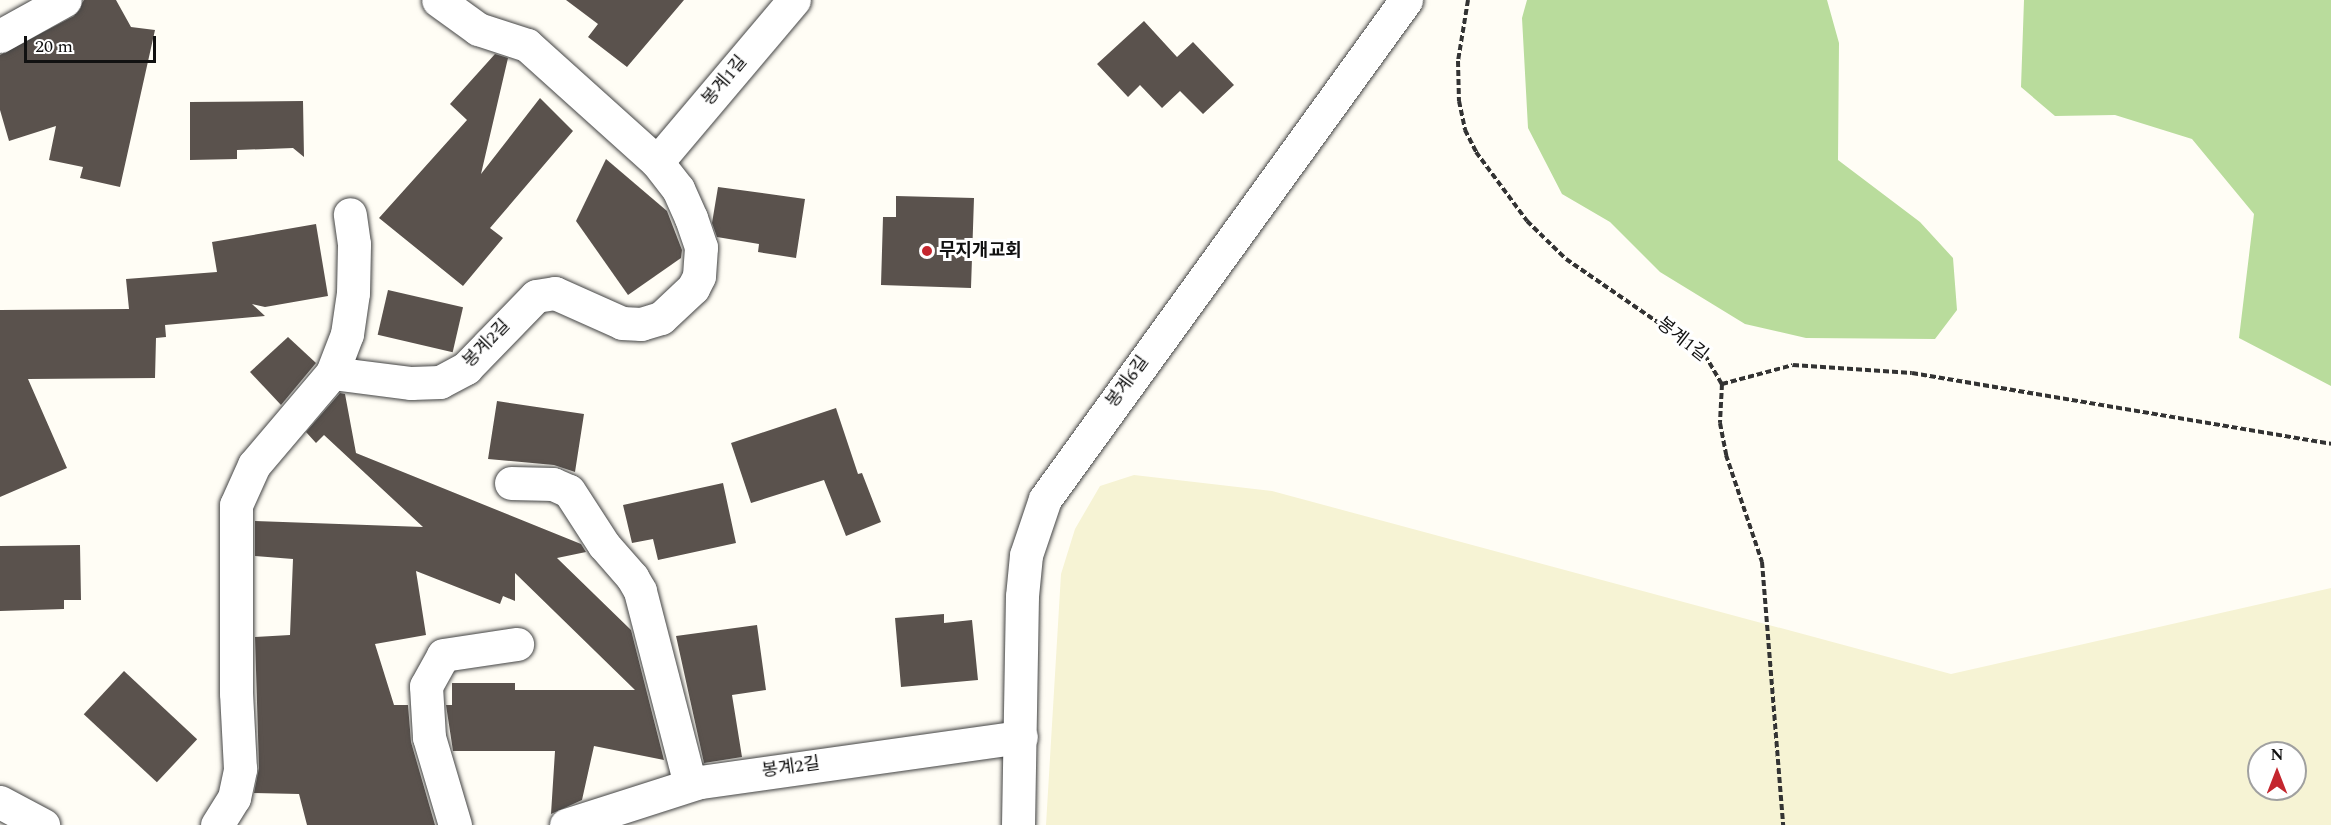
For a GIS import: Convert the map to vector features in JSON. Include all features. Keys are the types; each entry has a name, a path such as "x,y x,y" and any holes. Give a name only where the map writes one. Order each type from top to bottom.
{"street":[{"path":"0,36 65,0"},
{"name":"봉계2길","path":"332,373 411,383 440,382 466,368 527,303 545,293 555,293 622,323 641,324 661,318 693,288 702,260 691,218 678,189 657,162 527,45 478,29 438,0"},
{"name":"봉계1길","path":"657,162 794,0"},
{"name":"봉계6길","path":"1018,825 1024,576 1026,555 1045,500 1406,0"},
{"path":"217,825 234,798 240,769 236,693 236,505 254,465 332,373 347,334 353,293 354,244 350,214"},
{"path":"511,483 553,484 569,491 604,545 632,577 640,591 690,784"},
{"path":"455,825 429,737 426,686 443,655 517,644"},
{"name":"봉계2길","path":"566,825 690,784 1021,737"},
{"path":"0,802 43,825"}],"path":[{"name":"봉계1길","path":"1468,0 1458,61 1459,101 1465,130 1476,152 1527,221 1558,251 1705,355 1722,384"},
{"path":"1783,825 1762,562 1726,455 1720,423 1722,384 1793,365 1912,373 2331,444"}],"shaded area":[{"path":"1134,475 1272,491 1951,674 2331,588 2331,825 1046,825 1061,574 1075,529 1100,486"}],"green space":[{"path":"1527,0 1827,0 1839,43 1838,160 1920,222 1953,258 1957,310 1935,339 1806,338 1745,324 1660,272 1610,222 1562,194 1528,128 1522,18"},
{"path":"2024,0 2331,0 2331,386 2239,338 2254,214 2192,139 2115,115 2055,116 2021,87"}],"building":[{"path":"84,0 116,0 131,27 155,30 120,187 80,178 83,167 49,160 56,126 9,141 0,110 0,55 74,16"},
{"path":"566,0 684,0 627,67 588,37 598,24"},
{"path":"1144,21 1177,57 1193,42 1234,85 1203,114 1180,91 1162,108 1140,85 1128,97 1097,64"},
{"path":"495,54 508,58 481,174 540,98 573,131 490,228 503,238 463,286 379,218 467,120 450,104"},
{"path":"303,101 304,157 293,148 237,150 237,159 190,160 190,102"},
{"path":"606,159 667,211 682,250 681,258 628,295 576,221"},
{"path":"718,187 805,199 796,258 758,252 759,244 717,237 712,223"},
{"name":"무지개교회","path":"896,196 974,198 971,288 881,285 883,217 896,217"},
{"path":"316,224 328,296 265,307 252,304 265,316 165,325 166,337 156,338 155,378 28,379 67,468 0,497 0,310 129,309 126,279 217,272 212,242"},
{"path":"388,290 463,307 453,352 378,335"},
{"path":"288,337 316,363 281,405 250,372"},
{"path":"340,393 345,394 356,453 581,544 586,552 557,558 631,630 664,760 594,746 582,800 551,814 555,751 453,751 446,705 452,705 452,683 515,683 515,690 635,690 515,573 515,601 503,596 500,604 416,571 426,635 375,644 394,705 408,705 411,742 435,825 307,825 299,794 254,793 259,768 255,637 290,635 293,559 255,556 255,521 423,527 324,435 316,443 306,432"},
{"path":"497,401 584,414 575,472 554,465 488,459"},
{"path":"836,408 858,474 862,473 881,522 846,536 824,480 751,503 731,443"},
{"path":"723,483 736,543 658,560 653,539 632,543 623,505"},
{"path":"80,545 81,600 64,600 64,609 0,611 0,546"},
{"path":"944,614 944,623 972,620 978,680 901,687 895,618"},
{"path":"757,625 766,690 732,695 742,757 704,763 676,636"},
{"path":"124,671 197,739 157,782 84,714"}],"place":[{"name":"무지개교회","path":"927,251"}]}
